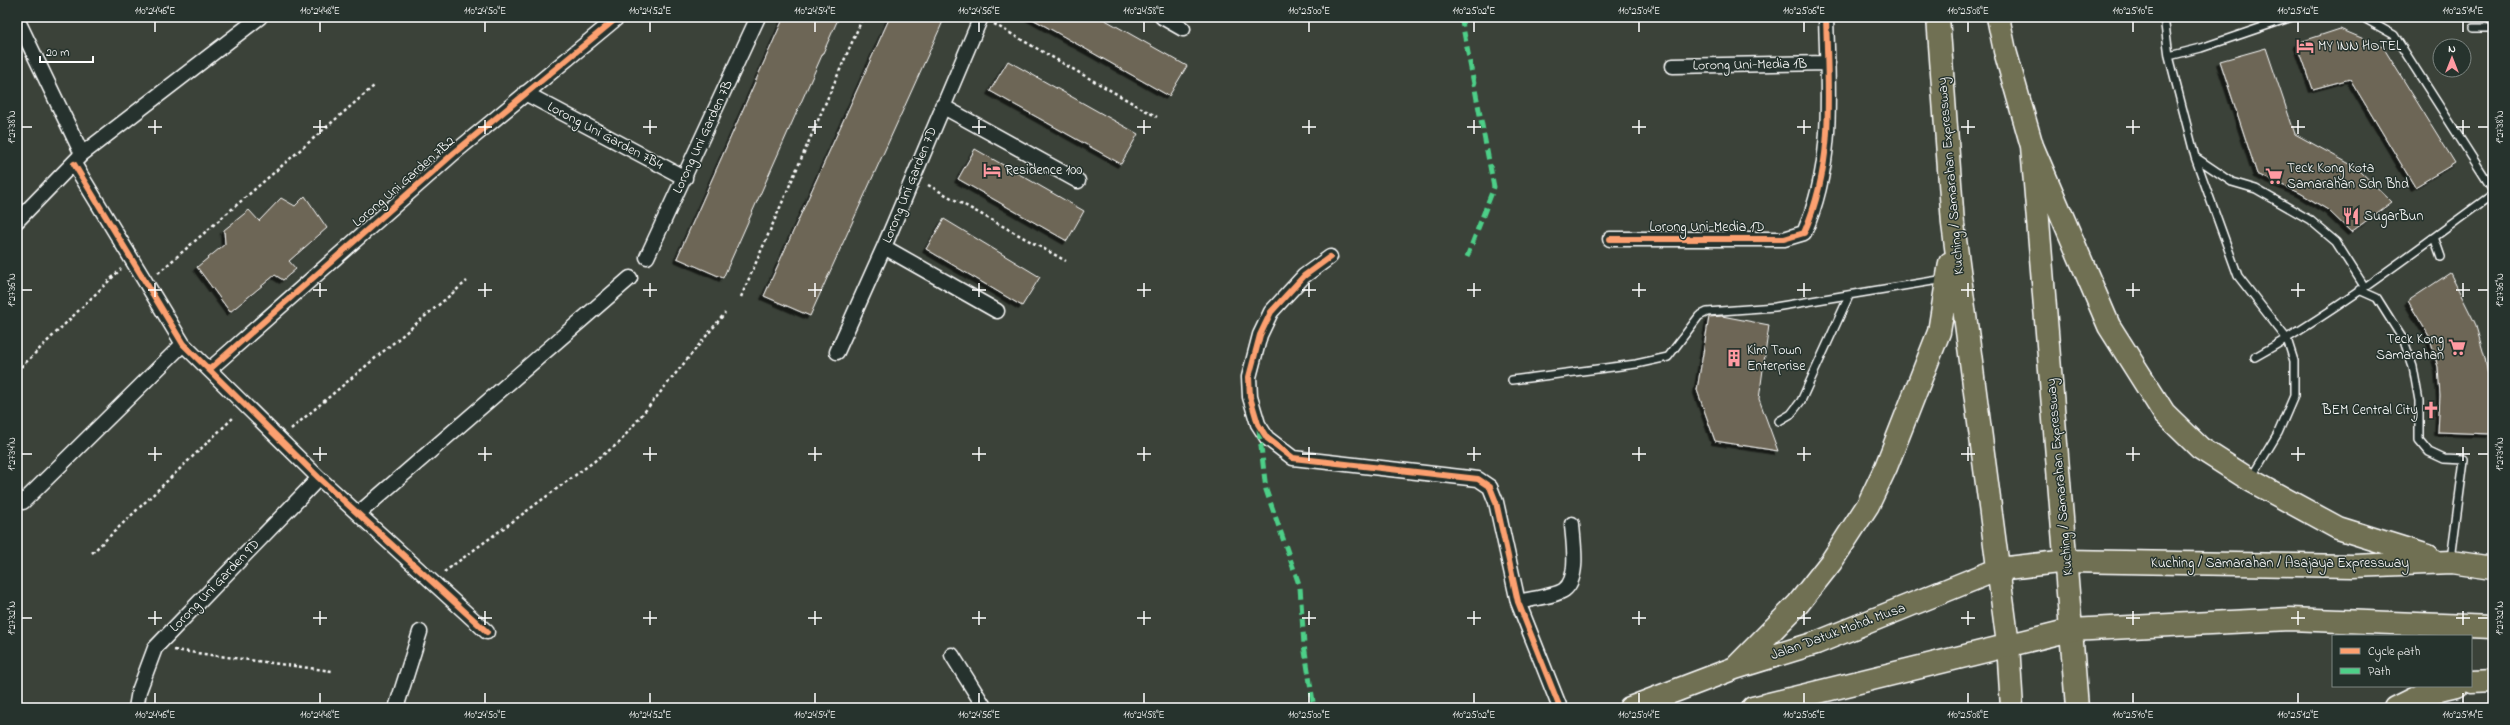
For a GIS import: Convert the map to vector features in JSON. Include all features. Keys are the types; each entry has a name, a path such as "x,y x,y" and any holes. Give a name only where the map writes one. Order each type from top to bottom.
{"main road":[{"name":"Kuching / Samarahan Expressway","path":"1938,17 1953,224 1999,569 2008,644 2012,708"},
{"name":"Kuching / Samarahan Expressway","path":"1998,17 2005,51 2032,146 2067,561 2077,708"},
{"path":"2032,146 2109,326 2164,412 2200,448 2250,480 2338,528 2402,549 2451,562"},
{"path":"1735,668 1798,604 1831,562 1868,505 1886,467 1939,332 1949,279 1953,224"},
{"name":"Kuching / Samarahan / Asajaya Expressway","path":"1999,569 2067,561 2353,566 2451,562 2493,568"},
{"name":"Jalan Datuk Mohd. Musa","path":"1630,708 1735,668 1816,643 1999,569"},
{"path":"1753,708 2008,644 2071,630 2290,620 2493,627"},
{"path":"2472,682 2493,681"},
{"path":"2395,708 2423,694 2452,687"}],"street":[{"path":"17,221 78,159 260,17"},
{"name":"Lorong Uni Garden 7B2","path":"210,369 524,93 618,17"},
{"name":"Lorong Uni Garden 7B","path":"647,257 685,178 758,17"},
{"path":"1162,17 1183,29"},
{"path":"1826,17 1828,64"},
{"path":"17,19 78,159 131,259 183,344 319,478 359,513 487,632"},
{"name":"Lorong Uni Garden 7D","path":"837,352 884,247 942,106 984,19"},
{"name":"Lorong Uni-Media 1B","path":"1673,66 1828,64"},
{"name":"Lorong Uni-Media 1D","path":"1610,239 1784,239 1804,233 1821,188 1828,145 1828,64"},
{"name":"Lorong Uni Garden 7B4","path":"524,93 685,178"},
{"path":"942,106 1078,181"},
{"path":"884,247 997,310"},
{"path":"1330,257 1304,276 1276,307 1260,335 1249,377 1250,398 1258,424 1267,438 1293,458 1449,474 1478,479 1490,487 1496,502 1518,602 1560,708"},
{"path":"359,513 630,278"},
{"path":"23,502 183,344"},
{"name":"Lorong Uni Garden 9D","path":"136,708 139,691 155,648 319,478"},
{"path":"1518,602 1563,591 1571,583 1573,572 1572,524"},
{"path":"396,708 420,632"},
{"path":"952,655 985,708"}],"lane":[{"path":"2164,17 2169,56 2194,157 2238,276 2287,339 2294,361 2294,396 2278,433 2250,480"},
{"path":"2169,56 2201,48 2272,20 2292,17"},
{"path":"2362,17 2394,35 2493,190"},
{"path":"2474,28 2493,28"},
{"path":"2194,157 2232,182 2256,189 2310,220 2336,242 2361,288 2377,298 2404,342 2413,367 2419,401 2419,440 2429,452 2444,459 2464,460 2451,562"},
{"path":"2255,357 2287,339 2434,237 2493,194"},
{"path":"2434,237 2441,257"},
{"path":"1512,380 1636,364 1668,357 1699,316 1707,312 1775,307 1949,279"},
{"path":"1780,421 1791,414 1801,401 1849,296"}],"path":[{"path":"741,297 863,17"},
{"path":"984,19 1157,117"},
{"path":"145,283 374,86"},
{"path":"913,177 1066,261"},
{"path":"17,371 131,259"},
{"path":"280,439 467,281"},
{"path":"432,580 619,443 725,313"},
{"path":"92,552 246,405"},
{"path":"155,648 332,671"}],"building":[{"path":"784,17 839,17 723,278 677,258"},
{"path":"890,17 945,17 810,316 764,296"},
{"path":"1029,17 1100,17 1187,66 1169,96"},
{"path":"2340,29 2383,47 2455,163 2415,187 2350,79 2313,89 2297,43"},
{"path":"2266,48 2295,134 2357,168 2392,202 2351,232 2328,210 2300,193 2257,174 2220,61"},
{"path":"1008,61 1138,134 1121,164 990,91"},
{"path":"975,149 1084,211 1067,241 958,179"},
{"path":"305,196 327,228 289,261 296,269 283,280 275,275 230,312 197,267 225,244 224,230 249,210 259,221 281,198 295,206"},
{"path":"944,219 1040,277 1022,306 926,249"},
{"name":"Teck Kong Samarahan","path":"2450,273 2475,323 2485,358 2491,393 2490,434 2438,432 2440,396 2438,367 2429,336 2408,301"},
{"name":"Kim Town Enterprise","path":"1722,316 1769,325 1759,399 1778,451 1715,441 1697,390 1709,317"}],"marked path":[{"path":"1461,17 1494,187 1467,257"},
{"path":"1259,429 1266,490 1300,587 1304,645 1314,708"}],"cycle path":[{"path":"210,369 454,153 618,17"},
{"path":"1610,239 1784,239 1804,233 1814,206 1821,180 1825,153 1828,100 1826,17"},
{"path":"74,164 183,344 319,478 487,632"},
{"path":"1330,257 1304,276 1271,312 1260,335 1249,377 1250,397 1258,424 1267,438 1293,458 1478,479 1490,487 1496,502 1518,602 1560,708"}],"place":[{"name":"MY INN HOTEL","path":"2305,46"},
{"name":"Residence 100","path":"992,170"},
{"name":"Teck Kong Kota Samarahan Sdn Bhd","path":"2274,176"},
{"name":"SugarBun","path":"2351,216"},
{"name":"Teck Kong Samarahan","path":"2457,347"},
{"name":"Kim Town Enterprise","path":"1734,358"},
{"name":"BEM Central City","path":"2431,410"}]}
